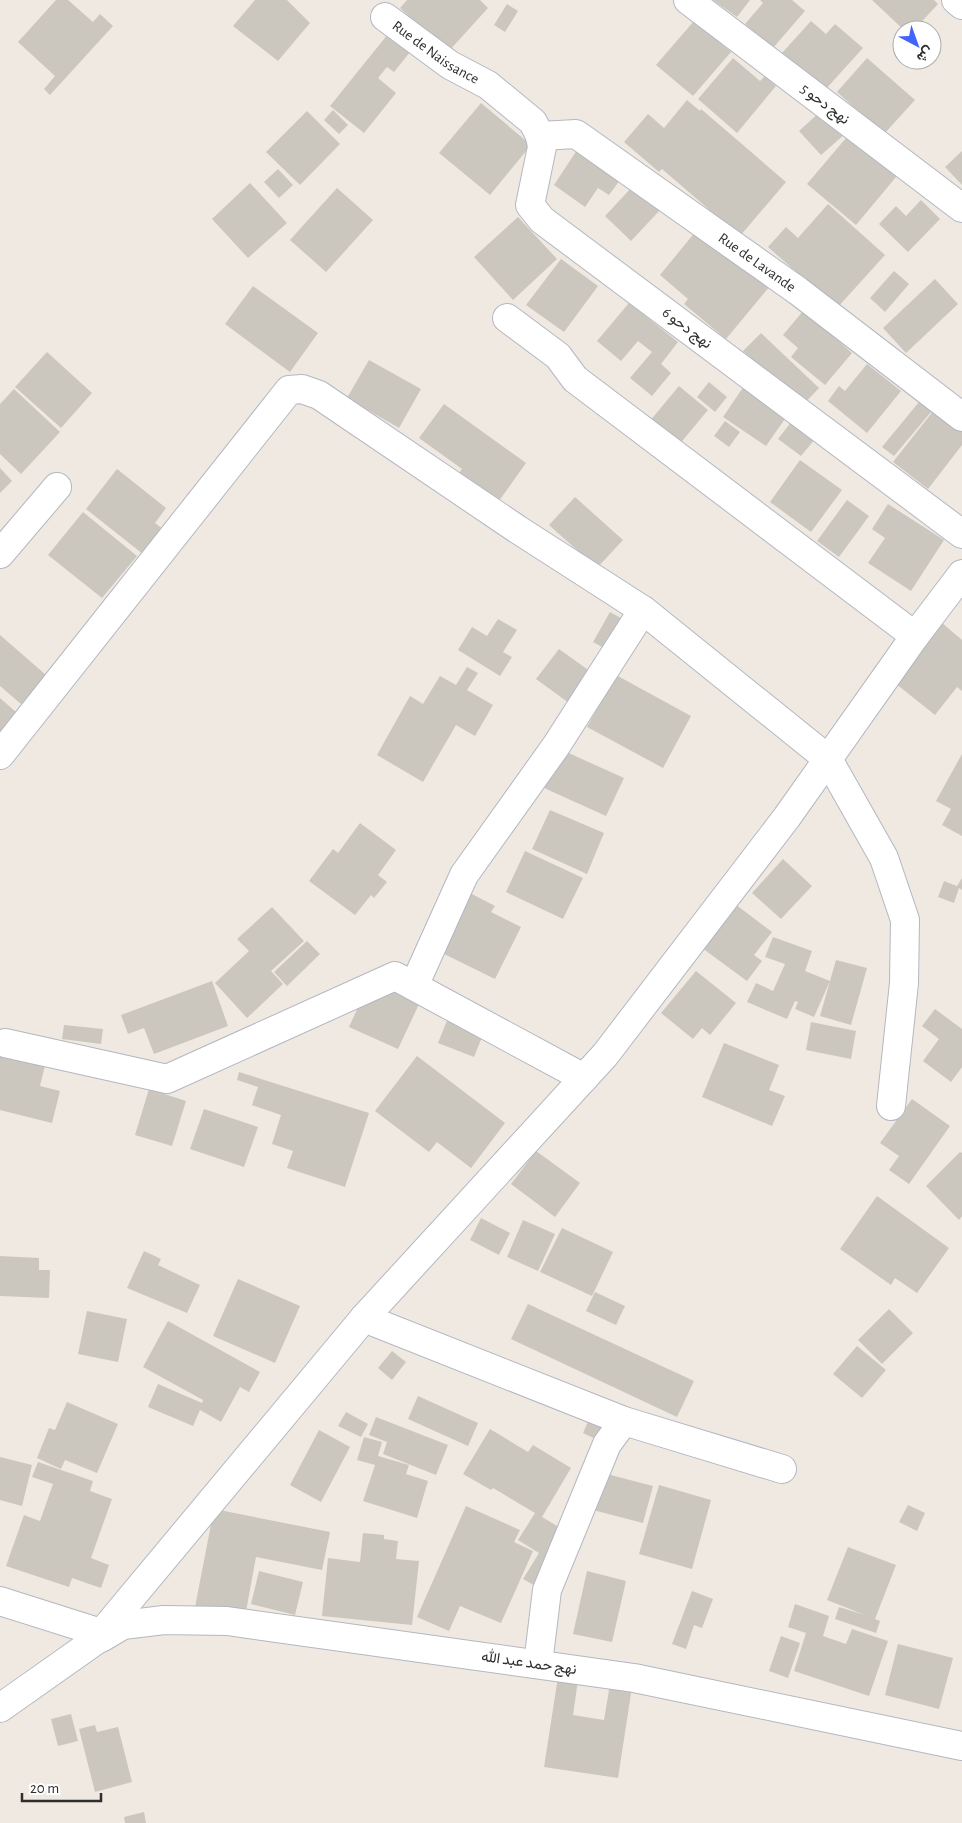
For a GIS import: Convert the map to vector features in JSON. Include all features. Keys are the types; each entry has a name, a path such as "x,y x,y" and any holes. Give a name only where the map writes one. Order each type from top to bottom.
{"street":[{"name":"نهج دحو 5","path":"688,0 962,208"},
{"path":"956,0 962,5"},
{"name":"Rue de Naissance","path":"385,17 450,65 488,85 533,122 540,136"},
{"name":"Rue de Lavande","path":"540,136 576,134 798,292 962,417"},
{"name":"نهج دحو 6","path":"540,136 542,147 530,205 542,220 962,534"},
{"path":"507,318 558,356 575,379 915,636"},
{"path":"0,755 289,390 302,389 319,395 517,529 643,610 828,759 884,858 904,920 904,983 891,1106"},
{"path":"0,554 57,487"},
{"path":"0,1708 98,1637 364,1318 584,1078 616,1040 787,817 915,636 962,574"},
{"path":"414,986 464,875 556,746 643,610"},
{"path":"5,1043 167,1079 394,976 584,1078"},
{"path":"364,1318 624,1420 782,1469"},
{"path":"538,1664 547,1590 606,1444 624,1420"},
{"path":"0,1601 98,1637"},
{"name":"نهج حمد عبد الله","path":"98,1637 123,1625 164,1620 227,1621 634,1678 962,1746"}],"building":[{"path":"56,0 68,0 93,22 100,14 113,26 50,95 44,89 55,76 18,42"},
{"path":"255,0 287,0 310,23 278,61 233,26"},
{"path":"407,0 480,0 488,8 448,52 400,8"},
{"path":"713,0 750,0 737,17"},
{"path":"760,0 792,0 805,11 773,48 745,24 763,3"},
{"path":"872,0 934,0 938,4 923,20 893,20"},
{"path":"507,4 518,11 505,32 494,25"},
{"path":"694,21 731,52 693,96 656,65"},
{"path":"811,21 826,34 835,24 863,48 824,91 782,53"},
{"path":"388,34 410,52 394,72 387,67 378,78 396,93 364,133 330,106"},
{"path":"733,58 760,81 765,76 776,86 737,133 698,99"},
{"path":"867,58 915,100 884,134 837,92"},
{"path":"687,100 700,111 701,109 786,182 740,236 662,169 659,172 624,142 648,114 664,128"},
{"path":"481,103 531,145 490,195 439,153"},
{"path":"333,110 348,125 339,134 324,120"},
{"path":"822,110 845,134 821,155 799,131"},
{"path":"307,111 340,144 300,185 266,152"},
{"path":"852,131 901,171 856,225 807,184"},
{"path":"577,150 620,180 609,195 598,188 585,207 554,185"},
{"path":"962,151 962,185 945,167"},
{"path":"278,169 293,185 279,198 264,182"},
{"path":"250,183 287,223 248,258 212,219"},
{"path":"634,185 661,209 631,241 605,216"},
{"path":"337,188 373,220 326,272 290,240"},
{"path":"921,200 940,219 908,252 879,224 896,206 906,216"},
{"path":"828,204 885,255 837,308 768,247 786,227 798,238"},
{"path":"518,217 557,259 513,300 474,257"},
{"path":"696,231 770,286 726,339 684,304 688,299 660,275"},
{"path":"561,259 598,286 564,332 526,305"},
{"path":"894,271 909,284 885,312 870,298"},
{"path":"935,279 958,304 906,353 883,328"},
{"path":"253,286 318,333 290,372 225,324"},
{"path":"629,303 678,342 661,364 671,373 652,396 630,378 652,352 638,341 621,361 597,341"},
{"path":"808,305 840,332 835,338 852,353 825,385 791,357 798,348 783,335"},
{"path":"761,333 819,388 802,406 743,351"},
{"path":"47,352 92,393 61,428 15,387"},
{"path":"369,360 421,389 399,428 347,398"},
{"path":"867,364 901,391 867,433 828,401 839,386 845,391"},
{"path":"709,382 727,397 715,412 697,397"},
{"path":"679,386 708,410 678,446 649,422"},
{"path":"744,386 787,416 766,446 723,417"},
{"path":"14,389 60,432 21,474 0,454 0,404"},
{"path":"919,402 931,412 894,456 882,447"},
{"path":"444,404 526,463 496,505 456,477 462,469 419,438"},
{"path":"934,410 962,431 962,445 928,489 893,462"},
{"path":"725,421 740,432 729,447 714,436"},
{"path":"792,421 815,439 801,456 778,439"},
{"path":"800,460 842,490 811,532 770,502"},
{"path":"0,468 12,481 0,493"},
{"path":"117,469 166,508 155,523 168,533 148,558 86,509"},
{"path":"575,497 623,540 597,568 549,525"},
{"path":"847,500 869,516 839,557 817,541"},
{"path":"888,504 944,540 911,591 868,563 885,538 872,529"},
{"path":"83,512 137,556 102,598 48,555"},
{"path":"610,612 630,623 613,653 593,642"},
{"path":"498,619 517,630 503,652 512,657 500,676 458,650 472,627 487,636"},
{"path":"942,623 962,640 962,691 957,687 935,715 895,683"},
{"path":"0,635 46,675 21,704 0,686"},
{"path":"559,649 591,672 569,703 536,679"},
{"path":"467,667 478,673 467,690 493,705 475,736 456,725 423,782 377,755 410,696 423,704 440,676 456,685"},
{"path":"616,675 691,716 663,768 587,727"},
{"path":"0,698 17,713 0,732"},
{"path":"562,750 624,778 606,816 544,788"},
{"path":"962,754 962,836 942,825 951,809 936,801"},
{"path":"550,810 604,833 587,874 532,849"},
{"path":"360,823 396,850 378,875 387,882 374,898 371,895 355,915 309,881 333,849 338,853"},
{"path":"525,851 583,878 563,919 506,892"},
{"path":"783,859 812,886 781,919 752,893"},
{"path":"962,878 962,890 959,888 954,903 938,897 944,881 957,886"},
{"path":"470,893 495,906 491,912 521,927 495,979 440,952"},
{"path":"735,904 772,932 754,955 762,961 747,981 702,948"},
{"path":"272,907 304,941 271,971 283,984 247,1018 215,983 249,951 237,939"},
{"path":"773,937 812,951 805,971 830,981 814,1017 795,1009 798,1002 795,1001 787,1019 747,1002 756,983 773,991 785,964 765,957"},
{"path":"307,941 320,954 287,986 274,972"},
{"path":"836,960 867,968 851,1025 820,1016"},
{"path":"696,971 736,1003 710,1035 702,1028 693,1039 661,1013"},
{"path":"212,981 228,1026 154,1054 144,1028 128,1034 121,1015"},
{"path":"385,986 420,1002 398,1049 349,1027 365,992 379,999"},
{"path":"935,1009 962,1029 962,1067 951,1082 923,1061 939,1039 922,1026"},
{"path":"450,1013 486,1027 474,1057 438,1043"},
{"path":"811,1022 856,1031 851,1059 806,1050"},
{"path":"64,1025 103,1029 101,1044 62,1039"},
{"path":"724,1043 779,1065 769,1090 785,1096 772,1126 702,1097"},
{"path":"0,1045 47,1057 40,1086 60,1091 52,1123 0,1110"},
{"path":"417,1056 505,1123 471,1168 437,1142 429,1152 375,1111"},
{"path":"239,1072 369,1113 345,1187 287,1168 293,1151 272,1144 281,1115 252,1105 258,1087 237,1080"},
{"path":"149,1089 186,1101 172,1146 135,1135"},
{"path":"912,1099 950,1126 909,1184 889,1170 899,1156 880,1143"},
{"path":"204,1109 258,1127 244,1167 190,1149"},
{"path":"536,1151 580,1183 555,1217 511,1184"},
{"path":"960,1152 962,1153 962,1216 959,1220 926,1186"},
{"path":"877,1196 949,1248 917,1293 895,1278 891,1285 840,1249"},
{"path":"481,1218 510,1233 499,1255 470,1240"},
{"path":"523,1220 555,1234 538,1271 507,1257"},
{"path":"562,1228 613,1252 592,1296 540,1272"},
{"path":"144,1251 161,1259 158,1265 200,1285 187,1313 127,1288"},
{"path":"0,1256 39,1258 39,1270 50,1270 49,1298 0,1296"},
{"path":"238,1279 300,1306 275,1363 213,1336"},
{"path":"595,1292 625,1306 616,1325 586,1311"},
{"path":"528,1304 694,1381 677,1417 511,1339"},
{"path":"889,1309 913,1333 882,1364 858,1340"},
{"path":"87,1311 127,1319 118,1362 78,1354"},
{"path":"168,1321 260,1372 249,1392 240,1387 221,1422 200,1410 193,1426 148,1407 158,1384 202,1403 203,1400 143,1367"},
{"path":"857,1346 886,1370 862,1398 833,1374"},
{"path":"392,1351 406,1362 392,1380 378,1368"},
{"path":"418,1396 478,1423 468,1446 408,1419"},
{"path":"67,1402 118,1424 97,1473 65,1460 61,1469 37,1458 49,1428 55,1430"},
{"path":"346,1412 368,1424 361,1437 338,1426"},
{"path":"376,1417 448,1445 436,1475 383,1454 387,1442 369,1435"},
{"path":"590,1417 609,1425 602,1442 583,1433"},
{"path":"490,1429 528,1452 533,1445 571,1468 542,1517 569,1533 537,1587 523,1579 539,1553 518,1540 535,1513 493,1488 491,1490 463,1474"},
{"path":"319,1430 350,1447 321,1502 290,1485"},
{"path":"364,1437 382,1442 378,1456 409,1465 406,1474 428,1481 417,1518 363,1501 375,1465 357,1460"},
{"path":"0,1457 32,1465 22,1506 0,1500"},
{"path":"38,1462 93,1481 90,1491 112,1499 91,1558 109,1565 101,1588 72,1578 69,1587 6,1566 24,1515 40,1521 53,1484 32,1477"},
{"path":"603,1473 653,1486 643,1523 593,1510"},
{"path":"659,1485 711,1500 692,1569 639,1554"},
{"path":"908,1505 925,1513 917,1531 899,1522"},
{"path":"466,1506 520,1530 514,1542 533,1551 501,1623 460,1606 449,1631 417,1617"},
{"path":"214,1509 330,1532 322,1570 256,1557 245,1617 195,1607"},
{"path":"363,1533 384,1535 384,1539 398,1541 396,1559 419,1561 412,1625 322,1616 328,1558 360,1562"},
{"path":"848,1547 896,1565 875,1619 880,1621 876,1633 835,1619 839,1607 865,1615 827,1600"},
{"path":"259,1571 303,1582 295,1615 251,1604"},
{"path":"587,1571 626,1581 612,1642 573,1634"},
{"path":"692,1591 713,1599 702,1628 694,1625 686,1649 672,1644"},
{"path":"795,1604 829,1616 823,1636 846,1644 852,1629 888,1641 869,1696 794,1671 806,1633 788,1627"},
{"path":"781,1636 800,1643 788,1678 769,1671"},
{"path":"898,1644 953,1658 939,1709 885,1695"},
{"path":"558,1677 578,1680 573,1715 604,1720 610,1684 632,1687 618,1778 544,1767"},
{"path":"71,1714 78,1741 58,1746 51,1719"},
{"path":"95,1725 97,1732 118,1727 132,1782 95,1792 79,1729"},
{"path":"144,1812 146,1823 125,1823 124,1817"}]}
